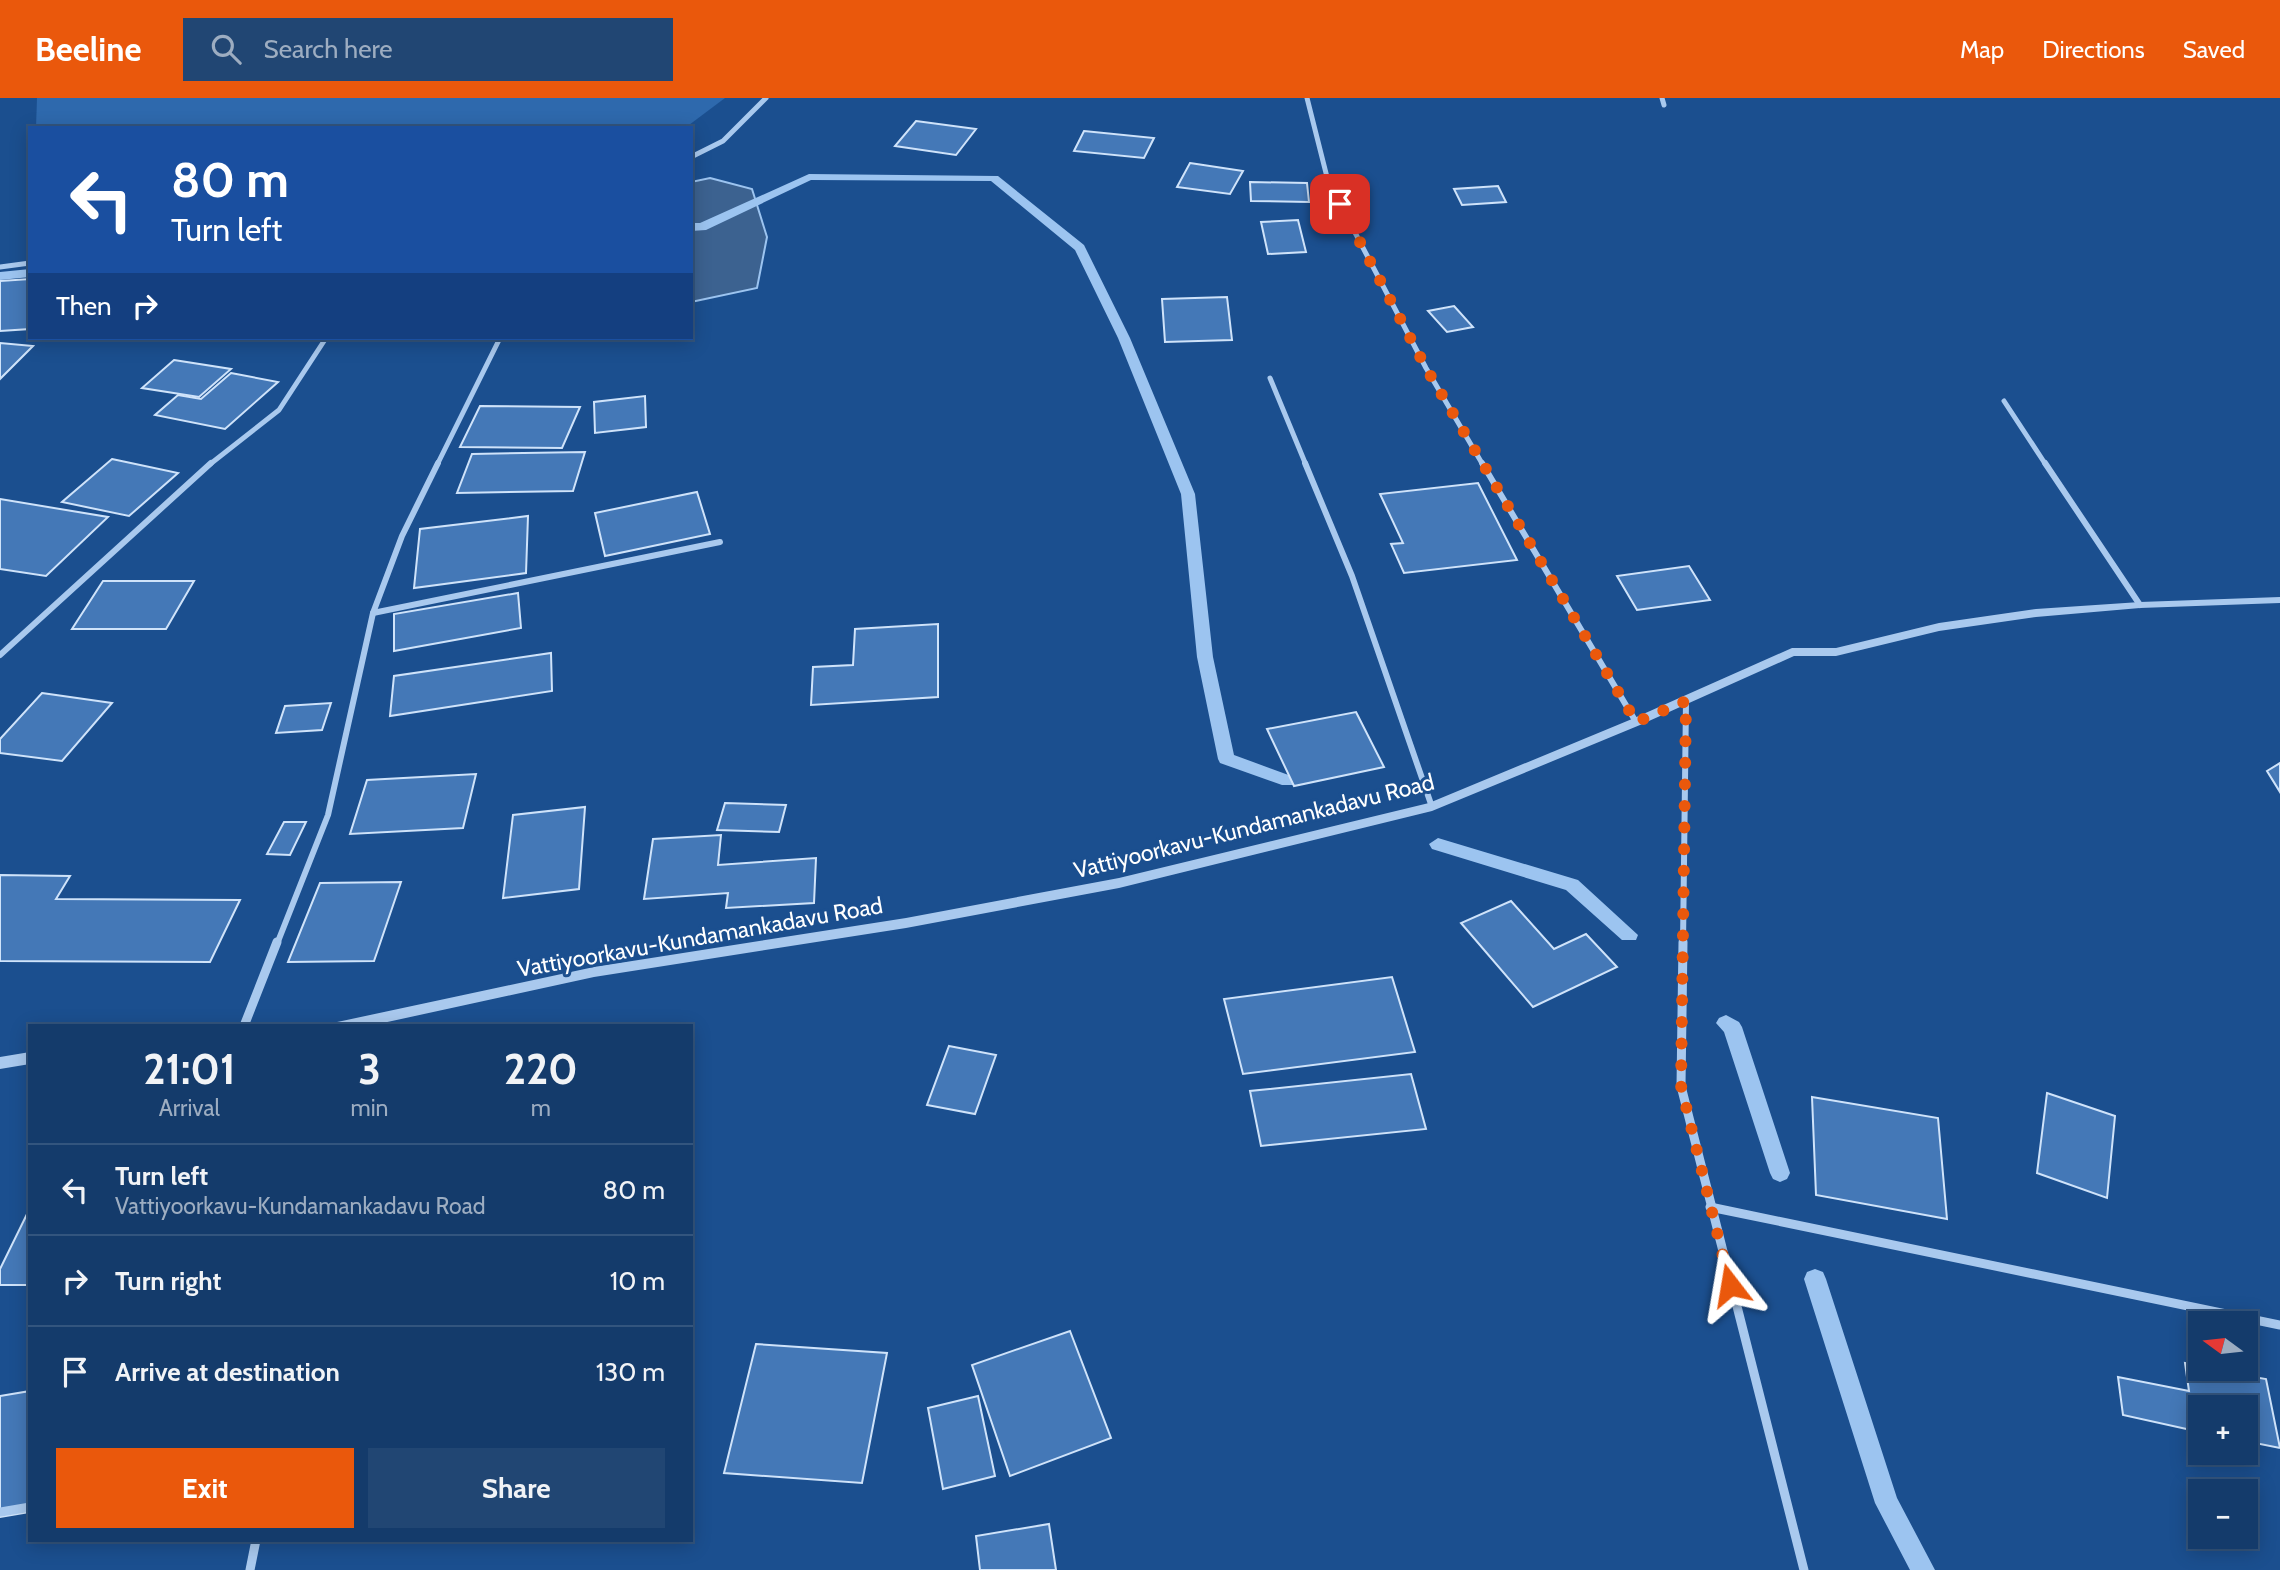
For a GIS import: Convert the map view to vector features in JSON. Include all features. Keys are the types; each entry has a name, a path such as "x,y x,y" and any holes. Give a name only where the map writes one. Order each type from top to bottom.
{"street":[{"path":"693,156 723,141 766,98"},
{"path":"1307,98 1328,181 1426,368 1636,722"},
{"path":"1662,98 1664,105"},
{"path":"0,267 28,263"},
{"path":"0,655 211,463 279,410 325,340"},
{"path":"245,1024 328,815 373,613 402,536 499,340"},
{"path":"1270,378 1352,576 1432,807"},
{"path":"2004,401 2140,605"},
{"path":"373,613 720,542"},
{"name":"Vattiyoorkavu-Kundamankadavu Road","path":"354,1024 594,972 906,923 1119,883 1432,807 1686,701 1792,652 1836,652 1939,627 2036,613 2140,605 2280,600"},
{"path":"1686,701 1681,1086 1804,1570"},
{"path":"0,1063 28,1058"},
{"path":"1710,1207 2280,1325"},
{"path":"0,1512 28,1507"},
{"path":"250,1570 256,1542"}],"shaded area":[{"path":"37,98 725,98 688,126 36,126"},
{"path":"710,178 752,189 767,237 757,288 693,302 693,182"}],"building":[{"path":"916,121 976,129 956,155 895,146"},
{"path":"1084,131 1154,138 1144,158 1074,151"},
{"path":"1190,163 1243,171 1230,194 1177,187"},
{"path":"1250,182 1307,183 1309,202 1251,201"},
{"path":"1498,186 1506,202 1462,205 1454,189"},
{"path":"1298,220 1306,252 1268,254 1261,222"},
{"path":"28,279 28,329 0,331 0,281"},
{"path":"1227,297 1232,340 1165,342 1162,299"},
{"path":"1454,306 1473,327 1447,332 1428,311"},
{"path":"0,343 33,346 0,379"},
{"path":"174,360 231,369 199,397 142,388"},
{"path":"231,373 278,382 225,429 155,415 178,395 201,399"},
{"path":"645,396 646,427 595,433 594,402"},
{"path":"480,406 580,407 562,448 460,447"},
{"path":"585,452 573,491 457,493 472,454"},
{"path":"112,459 178,473 129,516 62,502"},
{"path":"1478,483 1517,560 1404,573 1391,544 1403,543 1380,494"},
{"path":"697,492 710,534 605,556 595,513"},
{"path":"0,499 108,517 46,576 0,569"},
{"path":"528,516 526,573 414,588 420,529"},
{"path":"1689,566 1710,600 1637,610 1617,576"},
{"path":"103,581 194,581 166,629 72,629"},
{"path":"518,593 521,628 394,651 394,614"},
{"path":"938,624 938,697 811,705 813,667 853,665 855,629"},
{"path":"551,653 552,691 390,716 394,676"},
{"path":"42,693 112,703 62,761 0,753 0,739"},
{"path":"331,703 322,730 276,733 285,706"},
{"path":"1356,712 1384,767 1294,786 1267,729"},
{"path":"2280,763 2280,792 2267,771"},
{"path":"476,774 463,828 350,834 367,780"},
{"path":"725,803 786,805 779,832 717,830"},
{"path":"585,807 579,889 503,898 513,815"},
{"path":"284,822 306,822 290,855 267,854"},
{"path":"721,835 718,865 816,858 814,903 726,908 728,893 644,899 653,839"},
{"path":"0,875 70,876 56,899 240,900 210,962 0,961"},
{"path":"401,882 374,961 288,962 320,883"},
{"path":"1511,901 1554,949 1586,934 1617,967 1533,1007 1461,923"},
{"path":"1392,977 1415,1052 1243,1074 1224,999"},
{"path":"949,1046 996,1055 975,1114 927,1105"},
{"path":"1411,1074 1426,1129 1261,1146 1250,1091"},
{"path":"2047,1093 2115,1116 2107,1198 2037,1173"},
{"path":"1812,1097 1938,1118 1947,1219 1816,1195"},
{"path":"28,1212 28,1285 0,1285 0,1269"},
{"path":"1070,1331 1111,1438 1010,1476 972,1365"},
{"path":"756,1344 887,1353 862,1483 724,1473"},
{"path":"2185,1363 2188,1364 2188,1381 2266,1379 2280,1448 2258,1444 2258,1395 2188,1395 2188,1429 2123,1415 2118,1377 2189,1391"},
{"path":"28,1391 28,1512 0,1517 0,1396"},
{"path":"978,1396 995,1476 943,1489 928,1408"},
{"path":"1049,1524 1056,1570 980,1570 976,1536"}],"waterway":[{"path":"693,227 702,227 809,177 994,178 1080,248 1124,338 1188,494 1205,657 1226,759 1288,781"},
{"path":"0,276 28,273"},
{"path":"1438,844 1572,885 1629,935"},
{"path":"1726,1023 1732,1027 1780,1173"},
{"path":"1815,1279 1887,1503 1923,1570"}],"route":[{"path":"1340,204 1426,368 1636,722 1686,701 1681,1086 1730,1285"}]}
